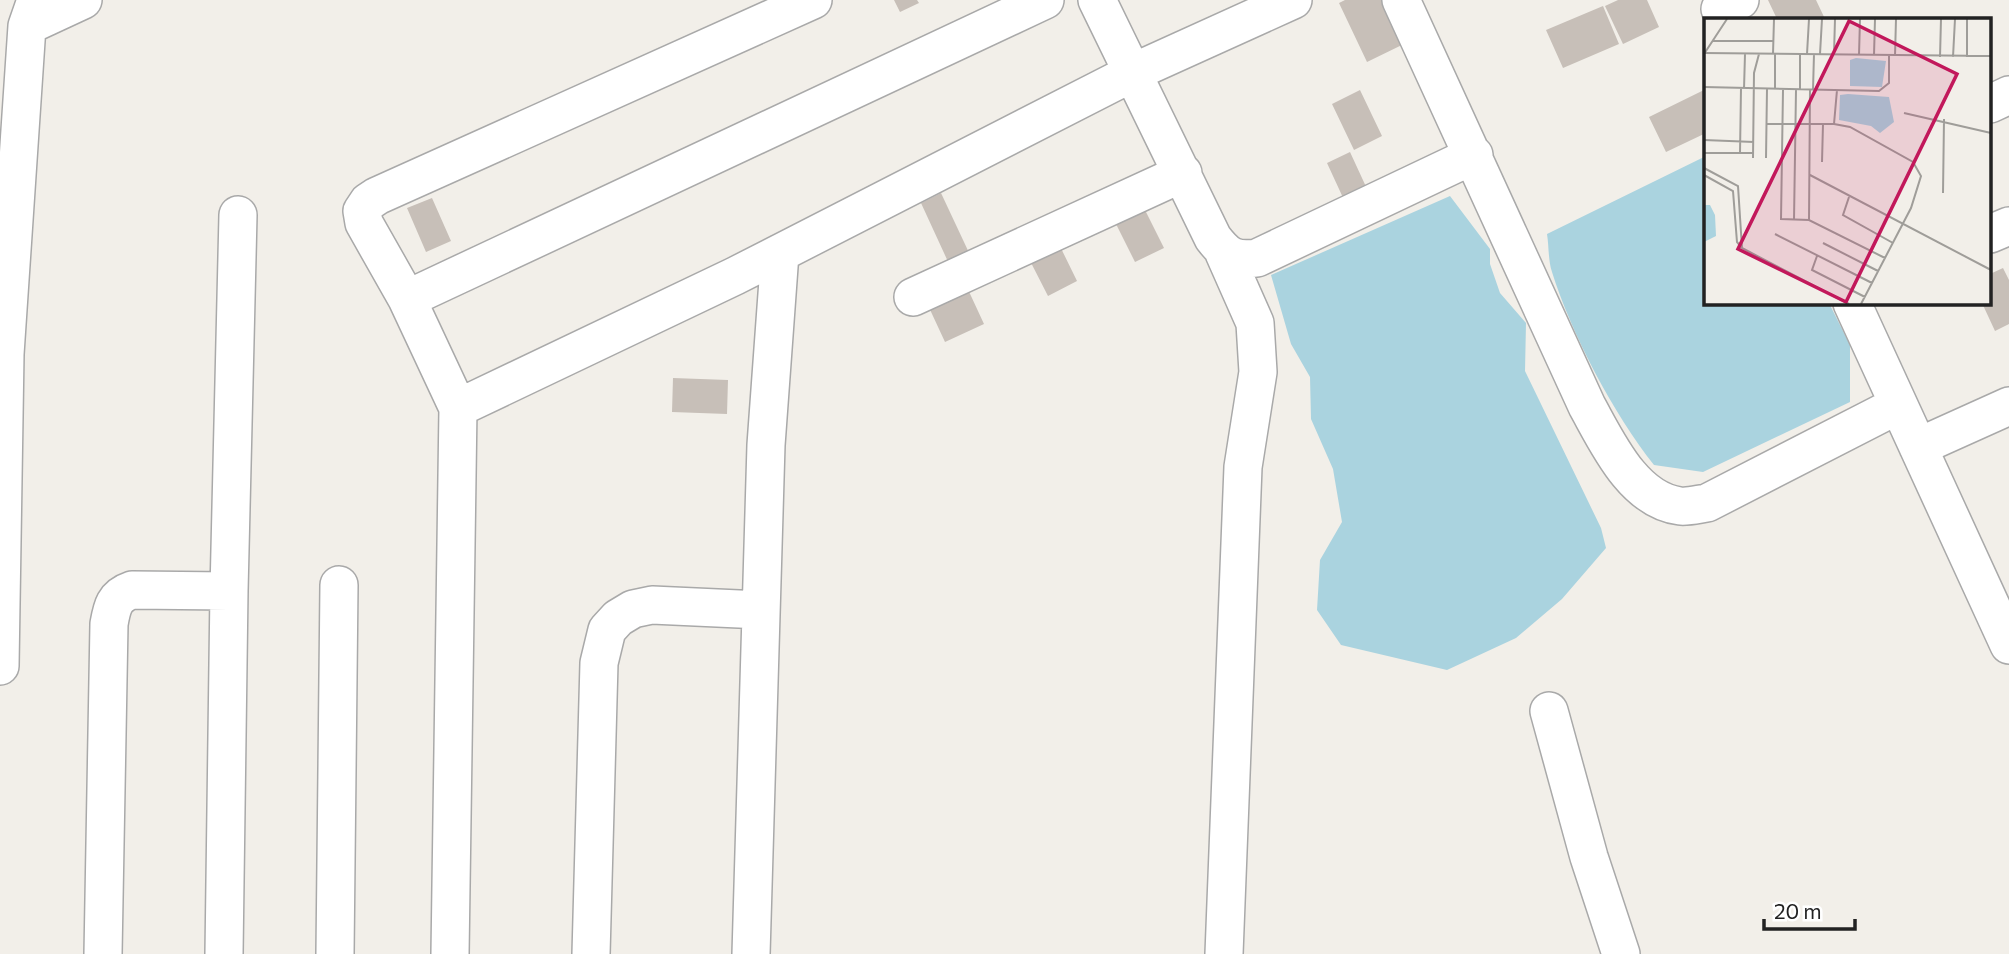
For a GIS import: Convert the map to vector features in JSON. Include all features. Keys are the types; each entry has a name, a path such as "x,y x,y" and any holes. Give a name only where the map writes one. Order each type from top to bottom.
{"street":[{"path":"0,666 5,354 32,13 83,0"},
{"path":"450,954 458,408 407,299 364,223 362,211 368,202 377,196 813,0"},
{"path":"407,299 1045,0"},
{"path":"1097,0 1213,237 1224,253 1255,323 1258,372 1243,467 1224,954"},
{"path":"458,408 780,253 1134,72 1293,0"},
{"path":"1401,0 1587,405 1616,459 1650,495 1681,506 1707,503 1898,405"},
{"path":"1992,103 2009,95"},
{"path":"1224,253 1242,260 1257,258 1474,155"},
{"path":"912,297 1183,173"},
{"path":"224,954 238,215"},
{"path":"1992,233 2009,226"},
{"path":"751,954 766,445 780,253"},
{"path":"1852,304 2009,645"},
{"path":"1918,447 2009,406"},
{"path":"335,954 339,585"},
{"path":"103,954 109,624 113,604 121,594 132,590 229,591"},
{"path":"591,954 599,663 607,630 618,618 633,609 652,605 761,610"},
{"path":"1549,710 1589,857 1621,954"}],"water":[{"path":"1704,157 1704,304 1830,304 1850,345 1850,402 1703,472 1654,465 1609,398 1582,347 1551,267 1547,234"},
{"path":"1450,196 1490,249 1490,264 1500,293 1526,323 1525,371 1601,528 1606,548 1562,599 1516,638 1447,670 1341,645 1317,610 1320,560 1342,522 1333,469 1311,419 1310,377 1291,344 1271,275"}],"building":[{"path":"894,0 917,0 919,3 900,12"},
{"path":"1345,0 1385,0 1406,43 1367,62 1339,3"},
{"path":"1618,0 1647,0 1659,27 1623,44 1605,6"},
{"path":"1768,0 1816,0 1825,18 1777,18"},
{"path":"1603,6 1619,44 1563,68 1546,30"},
{"path":"1360,90 1382,136 1354,150 1332,104"},
{"path":"1704,90 1704,134 1666,152 1649,117"},
{"path":"1350,152 1368,191 1345,202 1327,163"},
{"path":"941,193 971,257 950,266 921,203"},
{"path":"432,198 451,241 426,252 407,208"},
{"path":"1140,200 1164,248 1135,262 1111,214"},
{"path":"1055,236 1077,281 1048,296 1025,251"},
{"path":"2003,268 2009,280 2009,324 1995,331 1982,304 1992,304 1992,273"},
{"path":"965,283 984,324 945,342 926,301"},
{"path":"673,378 728,380 727,414 672,412"}]}
